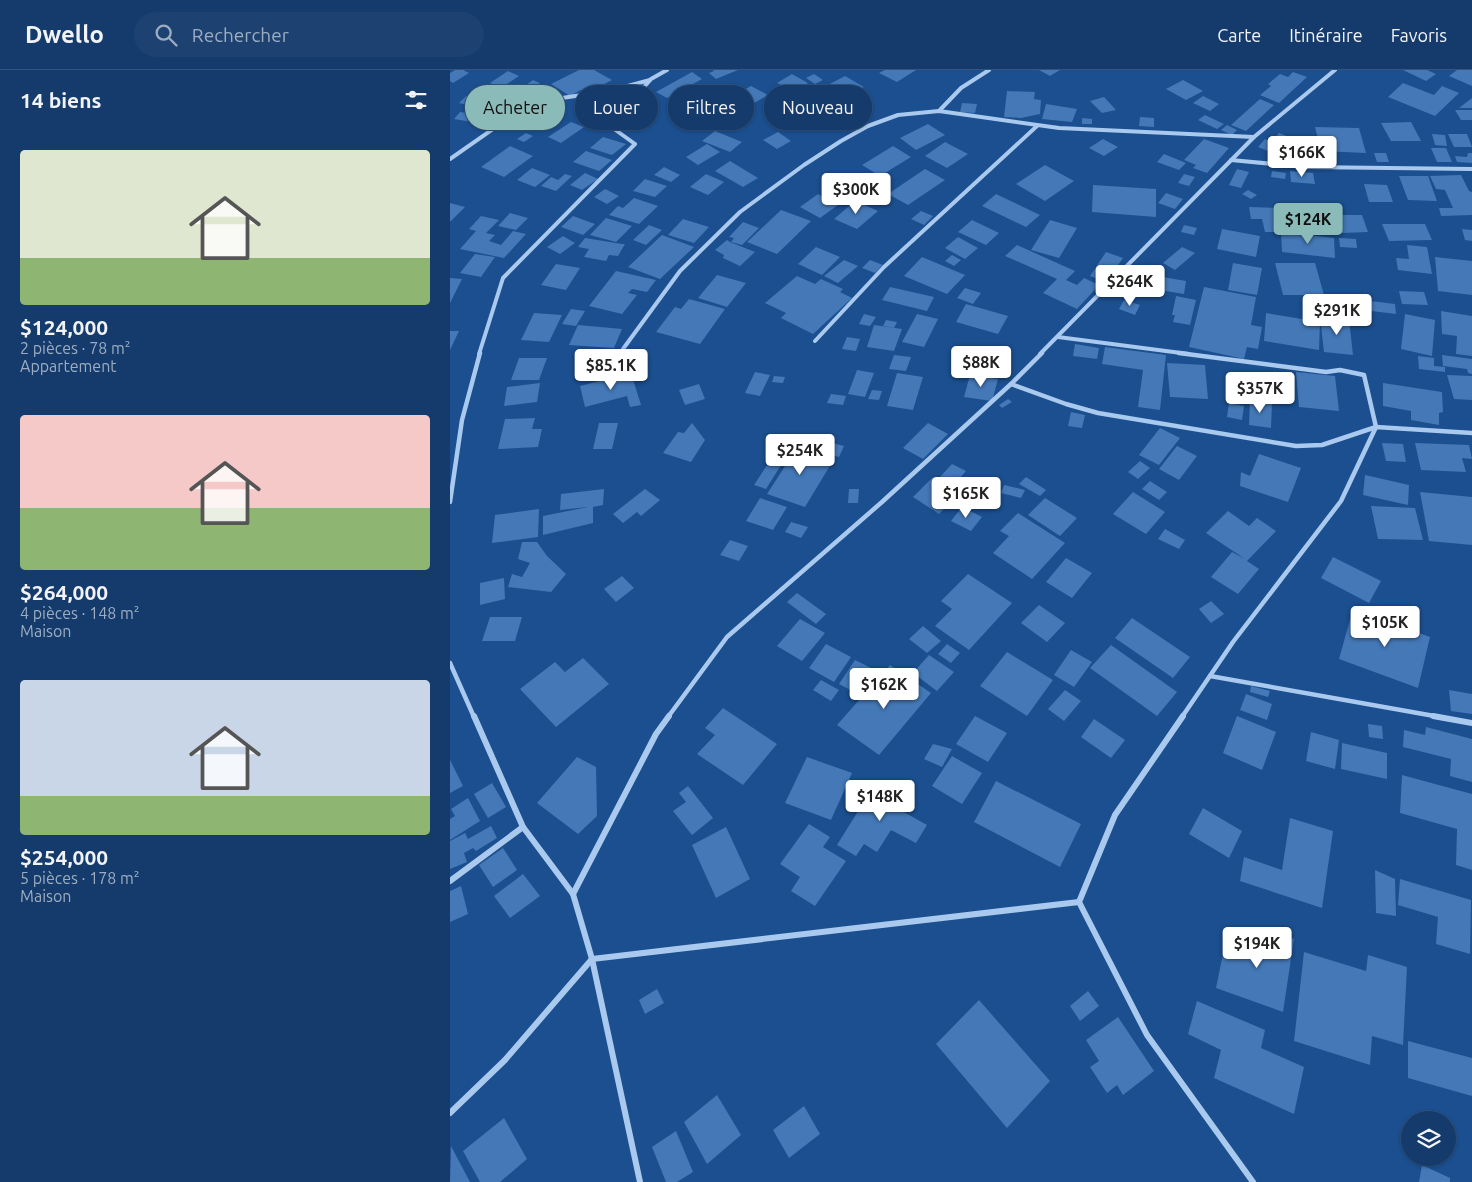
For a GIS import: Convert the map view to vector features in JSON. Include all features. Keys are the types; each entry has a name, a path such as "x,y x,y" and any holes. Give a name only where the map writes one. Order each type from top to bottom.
{"street":[{"path":"450,159 526,106 535,102 609,91 651,79 667,70"},
{"path":"939,111 959,89 989,70"},
{"path":"573,894 656,734 727,638 882,502 1011,384 1230,160 1254,137 1335,70"},
{"path":"450,502 462,420 479,355 503,278 635,144 610,126 651,79"},
{"path":"623,349 680,271 740,212 804,165 868,126 898,115 939,111 1036,126 1151,134 1254,137"},
{"path":"815,341 884,267 1036,126"},
{"path":"1230,160 1305,167 1472,169"},
{"path":"1058,337 1326,372 1340,370 1364,375 1376,426 1342,501 1233,642 1115,815 1079,902 1147,1035 1253,1182"},
{"path":"1011,384 1066,404 1098,413 1296,446 1322,445 1376,426 1472,433"},
{"path":"450,663 523,827 573,894 592,959 640,1182"},
{"path":"1210,676 1472,723"},
{"path":"450,881 523,827"},
{"path":"450,1113 505,1060 592,959 1079,902"}],"building":[{"path":"455,70 463,70 469,73 453,83 450,81 450,73"},
{"path":"579,70 594,70 612,80 602,85 575,85 575,93 570,96 565,93 565,85 551,84"},
{"path":"713,70 738,70 716,79 709,73"},
{"path":"885,70 916,70 897,82 879,73"},
{"path":"1039,70 1060,70 1050,76"},
{"path":"1403,70 1427,70 1436,74 1426,81"},
{"path":"1457,70 1472,70 1472,86 1449,76"},
{"path":"508,71 519,76 506,85 490,83"},
{"path":"692,72 702,79 691,85 669,85"},
{"path":"1293,72 1307,77 1279,103 1260,95 1271,86 1268,84 1280,74 1288,77"},
{"path":"792,74 808,83 805,85 781,85 777,83"},
{"path":"814,74 823,80 815,84 806,78"},
{"path":"845,76 861,85 828,85"},
{"path":"533,80 540,83 537,85 526,85"},
{"path":"1183,80 1203,91 1186,100 1166,89"},
{"path":"1403,83 1434,95 1442,86 1459,93 1435,116 1388,97"},
{"path":"668,85 668,97 658,93 658,91"},
{"path":"754,88 764,93 764,97 754,103"},
{"path":"1007,91 1035,92 1034,99 1041,100 1040,114 1021,118 1004,117"},
{"path":"1203,96 1219,104 1210,111 1193,103"},
{"path":"465,97 465,104 459,103"},
{"path":"1104,97 1116,110 1102,113 1090,101"},
{"path":"1472,98 1472,108 1459,108"},
{"path":"1260,99 1274,105 1246,131 1231,125"},
{"path":"962,103 977,104 975,113 960,112"},
{"path":"1046,104 1077,109 1072,122 1042,119"},
{"path":"1455,110 1472,110 1472,120 1461,120"},
{"path":"460,112 465,113 465,121 454,119"},
{"path":"1205,115 1224,124 1217,129 1198,120"},
{"path":"1140,117 1154,118 1154,127 1139,126"},
{"path":"1082,118 1092,119 1092,124 1082,124"},
{"path":"571,122 575,124 575,130 580,130 561,143 548,137 559,130 565,130 565,126"},
{"path":"1411,122 1421,141 1391,141 1381,123"},
{"path":"928,124 945,135 916,150 900,138"},
{"path":"1227,125 1237,130 1232,135 1221,130"},
{"path":"1315,127 1359,128 1366,153 1321,151"},
{"path":"715,131 742,142 730,152 702,141"},
{"path":"778,132 791,141 777,149 763,140"},
{"path":"526,133 533,136 524,142 517,139"},
{"path":"1279,133 1289,137 1273,153 1258,147 1265,139 1271,142"},
{"path":"1432,134 1445,135 1447,146 1435,145"},
{"path":"1448,134 1467,134 1472,147 1454,147"},
{"path":"603,137 626,144 612,155 590,148"},
{"path":"1103,139 1118,147 1104,156 1089,148"},
{"path":"1204,139 1229,148 1207,173 1193,168 1196,165 1184,160"},
{"path":"945,142 968,154 947,168 925,156"},
{"path":"707,144 720,152 698,165 686,157"},
{"path":"510,146 533,156 504,177 481,167"},
{"path":"893,146 911,157 880,176 862,165"},
{"path":"1431,148 1446,148 1452,162 1437,162"},
{"path":"586,151 612,160 599,171 573,162"},
{"path":"1374,153 1386,153 1389,162 1377,162"},
{"path":"1468,153 1472,153 1472,163 1457,162 1455,156 1467,157"},
{"path":"1164,154 1186,163 1179,170 1157,162"},
{"path":"730,161 758,178 743,187 715,171"},
{"path":"1045,165 1074,181 1045,201 1016,184"},
{"path":"664,167 680,175 671,182 654,175"},
{"path":"532,168 550,175 535,187 517,180"},
{"path":"925,169 945,180 908,205 888,194"},
{"path":"1237,169 1249,172 1241,188 1229,185"},
{"path":"1272,171 1286,173 1285,179 1271,177"},
{"path":"1290,171 1313,173 1315,184 1291,182"},
{"path":"585,173 598,179 582,190 570,185"},
{"path":"565,174 572,176 556,191 541,186 551,177 558,180"},
{"path":"706,174 724,182 708,195 690,187"},
{"path":"1184,174 1195,177 1189,186 1178,183"},
{"path":"1461,175 1469,191 1472,192 1472,215 1441,216 1439,208 1453,208 1445,190 1436,189 1430,176"},
{"path":"1399,176 1428,176 1437,201 1408,200"},
{"path":"645,179 667,186 655,197 633,191"},
{"path":"840,180 856,191 839,202 822,191"},
{"path":"1364,184 1387,185 1393,202 1369,202"},
{"path":"1093,185 1156,189 1156,217 1092,212"},
{"path":"605,189 619,196 607,204 594,197"},
{"path":"1248,190 1257,195 1251,199 1242,194"},
{"path":"1166,193 1183,199 1175,209 1158,203"},
{"path":"818,194 838,205 820,218 800,207"},
{"path":"996,194 1040,215 1026,227 982,206"},
{"path":"634,198 658,206 639,224 609,215 618,206 623,208"},
{"path":"855,201 878,211 857,229 834,219"},
{"path":"450,203 465,207 451,221 450,221"},
{"path":"1249,207 1282,208 1285,218 1313,218 1317,232 1265,232 1262,219 1251,219"},
{"path":"781,210 811,221 777,254 747,242"},
{"path":"921,211 933,216 924,225 911,219"},
{"path":"510,213 528,218 516,230 498,226"},
{"path":"1336,215 1362,215 1368,232 1342,233"},
{"path":"481,216 499,220 486,233 495,235 489,241 501,245 513,231 526,234 504,258 460,249 476,231 469,229"},
{"path":"573,216 595,224 583,235 561,227"},
{"path":"606,218 632,226 616,242 590,235"},
{"path":"683,219 709,227 694,243 668,235"},
{"path":"972,220 999,233 986,245 958,232"},
{"path":"1050,220 1077,228 1059,258 1031,250"},
{"path":"743,222 759,228 742,245 731,242 734,238 729,237"},
{"path":"1382,224 1425,224 1432,240 1389,241"},
{"path":"649,225 662,230 646,245 633,240"},
{"path":"1184,225 1197,228 1194,235 1181,232"},
{"path":"1222,229 1260,236 1256,257 1217,249"},
{"path":"1462,229 1472,230 1472,241 1465,240"},
{"path":"1281,232 1334,238 1335,258 1282,252"},
{"path":"662,235 694,247 660,279 628,267"},
{"path":"563,236 575,243 560,254 547,247"},
{"path":"958,237 978,248 965,259 945,248"},
{"path":"585,238 625,244 618,256 609,255 606,261 584,257 589,249 578,247"},
{"path":"1339,238 1356,239 1357,248 1340,247"},
{"path":"727,240 755,252 740,266 723,258 724,255 715,250"},
{"path":"1017,245 1075,271 1066,280 1077,285 1084,278 1099,285 1077,309 1043,293 1057,279 1005,256"},
{"path":"1407,245 1427,247 1432,274 1398,270 1396,258 1409,259"},
{"path":"816,247 840,257 822,275 798,264"},
{"path":"1182,247 1195,253 1175,270 1163,263"},
{"path":"1106,252 1123,258 1106,282 1090,276"},
{"path":"475,254 495,257 481,277 460,273"},
{"path":"952,255 961,260 954,266 945,261"},
{"path":"922,257 965,275 947,294 904,276"},
{"path":"1435,257 1472,261 1472,295 1438,291"},
{"path":"844,260 858,266 838,283 824,276"},
{"path":"870,260 883,265 875,273 862,268"},
{"path":"1233,263 1262,268 1257,295 1228,290"},
{"path":"1275,263 1315,263 1324,295 1283,295"},
{"path":"556,264 580,268 566,290 541,285"},
{"path":"616,271 656,280 647,292 632,289 628,293 637,295 622,314 589,306"},
{"path":"717,275 746,283 727,307 698,298"},
{"path":"1151,275 1186,281 1184,294 1147,288"},
{"path":"797,276 815,284 821,279 843,289 840,292 852,298 813,334 781,318 786,313 765,303"},
{"path":"450,278 462,279 450,303"},
{"path":"890,287 934,297 927,311 882,300"},
{"path":"1204,287 1256,297 1251,325 1262,327 1258,349 1247,347 1244,359 1189,347"},
{"path":"965,288 981,293 973,304 957,298"},
{"path":"1399,291 1424,292 1428,305 1402,304"},
{"path":"1176,296 1196,300 1190,325 1173,322 1175,315 1172,315"},
{"path":"689,299 725,309 700,344 656,332 675,307 681,309"},
{"path":"1124,300 1140,305 1135,315 1119,309"},
{"path":"1370,301 1395,304 1396,314 1371,311"},
{"path":"966,304 1008,316 998,334 956,322"},
{"path":"571,309 585,311 576,326 562,324"},
{"path":"1441,311 1472,316 1472,356 1456,354 1457,336 1442,334"},
{"path":"534,313 562,315 549,342 521,340"},
{"path":"1266,313 1320,322 1319,350 1264,341"},
{"path":"864,314 876,317 870,326 859,324"},
{"path":"917,314 938,319 924,347 902,342"},
{"path":"1405,314 1435,320 1432,356 1401,349"},
{"path":"1320,317 1349,319 1353,355 1324,352"},
{"path":"886,320 897,322 894,328 883,326"},
{"path":"578,325 622,329 614,348 569,345"},
{"path":"874,325 902,329 894,351 867,347"},
{"path":"450,331 459,331 450,350"},
{"path":"847,337 860,339 856,351 842,349"},
{"path":"1075,344 1099,348 1097,359 1073,356"},
{"path":"1105,347 1166,355 1160,410 1138,407 1143,370 1102,364"},
{"path":"894,355 911,357 906,371 889,369"},
{"path":"1442,355 1472,359 1472,374 1468,373 1467,369 1443,366"},
{"path":"1418,356 1434,358 1434,366 1445,367 1445,372 1419,369"},
{"path":"519,358 547,358 539,380 511,380"},
{"path":"1167,363 1205,365 1208,399 1170,397"},
{"path":"857,370 874,373 865,397 848,394"},
{"path":"755,372 770,375 760,396 745,393"},
{"path":"1296,372 1335,376 1339,411 1299,407"},
{"path":"631,373 641,405 630,407 627,396 585,407 580,386"},
{"path":"897,373 923,377 913,410 887,406"},
{"path":"970,375 998,379 992,401 964,397"},
{"path":"1447,375 1472,376 1472,400 1454,399"},
{"path":"774,376 785,377 783,383 772,382"},
{"path":"540,383 537,402 504,406 507,387"},
{"path":"1383,383 1442,392 1443,412 1439,413 1439,425 1411,420 1411,411 1383,406"},
{"path":"699,384 705,399 685,405 679,390"},
{"path":"872,390 882,391 879,400 868,399"},
{"path":"831,394 846,396 843,405 827,403"},
{"path":"1008,399 1012,402 1002,408 999,405"},
{"path":"1250,400 1272,403 1271,428 1249,425"},
{"path":"1229,403 1244,406 1242,420 1227,417"},
{"path":"1071,412 1085,415 1082,428 1068,426"},
{"path":"535,418 532,429 542,429 538,447 498,449 505,419"},
{"path":"599,423 618,423 612,449 593,449"},
{"path":"692,423 705,440 691,462 663,453 678,432 684,433"},
{"path":"928,423 948,434 923,459 903,448"},
{"path":"1160,428 1180,438 1159,465 1139,455"},
{"path":"817,439 844,446 839,457 812,450"},
{"path":"1382,443 1403,444 1406,462 1386,461"},
{"path":"1415,443 1469,445 1472,459 1462,458 1466,472 1421,470"},
{"path":"790,445 834,459 805,507 767,494 789,460 782,457"},
{"path":"1177,446 1197,456 1179,480 1159,469"},
{"path":"1259,454 1301,468 1288,502 1240,486 1241,472 1250,476"},
{"path":"771,459 783,462 766,489 754,485"},
{"path":"1140,461 1150,468 1138,479 1128,472"},
{"path":"952,464 966,471 953,486 939,478"},
{"path":"1365,475 1409,485 1408,505 1363,495"},
{"path":"933,477 959,493 939,514 913,497"},
{"path":"1026,477 1046,490 1040,496 1019,484"},
{"path":"1150,481 1167,492 1159,500 1142,489"},
{"path":"1004,485 1025,490 1021,498 1001,493"},
{"path":"604,489 603,505 593,507 593,523 543,535 543,516 588,507 560,510 561,494"},
{"path":"645,489 660,500 641,516 637,512 623,523 613,514"},
{"path":"849,489 859,489 858,503 848,503"},
{"path":"1133,492 1165,512 1146,534 1113,514"},
{"path":"1420,492 1472,497 1472,545 1429,541"},
{"path":"760,498 787,507 773,530 746,521"},
{"path":"1045,498 1077,518 1060,536 1028,515"},
{"path":"1371,506 1415,508 1423,540 1378,539"},
{"path":"962,507 982,517 971,531 951,521"},
{"path":"539,509 538,537 492,543 495,515"},
{"path":"1228,511 1249,526 1257,518 1276,531 1247,561 1259,569 1238,594 1211,577 1232,552 1245,559 1206,533"},
{"path":"1018,513 1065,543 1032,579 993,553 1009,536 1000,531"},
{"path":"791,522 808,527 801,538 785,532"},
{"path":"1165,529 1185,540 1179,549 1158,539"},
{"path":"730,540 748,546 739,561 720,555"},
{"path":"522,542 537,542 547,556 566,574 551,592 508,587 512,574 522,577 530,563 518,559"},
{"path":"1333,557 1381,581 1369,603 1321,578"},
{"path":"1066,558 1092,573 1072,598 1046,582"},
{"path":"968,574 1012,603 969,650 935,626 952,609 941,601"},
{"path":"622,576 634,588 616,602 604,589"},
{"path":"504,578 505,599 480,605 480,583"},
{"path":"797,593 826,614 816,624 787,602"},
{"path":"1211,601 1224,614 1211,623 1199,609"},
{"path":"1039,605 1065,623 1047,642 1021,623"},
{"path":"1353,609 1430,637 1418,688 1339,659"},
{"path":"490,617 522,617 515,641 482,641"},
{"path":"1132,618 1190,657 1173,678 1115,638"},
{"path":"800,619 825,633 802,661 777,646"},
{"path":"923,626 941,641 927,653 909,639"},
{"path":"826,644 851,657 834,682 809,668"},
{"path":"947,644 960,653 951,663 938,654"},
{"path":"1111,645 1177,692 1157,716 1090,668"},
{"path":"1071,650 1092,662 1074,687 1054,675"},
{"path":"1007,652 1053,680 1027,716 980,686"},
{"path":"929,655 954,672 937,691 913,673"},
{"path":"583,658 609,684 556,727 520,689 555,662 565,672"},
{"path":"855,660 875,670 858,694 839,684"},
{"path":"890,665 931,693 879,755 837,725"},
{"path":"821,680 839,690 831,701 813,690"},
{"path":"1251,686 1270,691 1268,697 1250,692"},
{"path":"1065,690 1081,701 1064,721 1048,709"},
{"path":"1449,690 1472,694 1472,714 1451,711"},
{"path":"1246,694 1272,704 1267,720 1240,710"},
{"path":"723,708 777,744 743,785 697,754 715,735 705,728"},
{"path":"975,716 1007,733 988,762 956,744"},
{"path":"1237,716 1276,732 1262,770 1223,753"},
{"path":"1094,719 1125,740 1111,758 1081,737"},
{"path":"1368,724 1382,726 1383,739 1369,737"},
{"path":"1426,727 1472,739 1472,782 1450,776 1451,759 1403,747 1404,730 1425,735"},
{"path":"1311,732 1339,740 1335,769 1306,761"},
{"path":"1342,743 1387,753 1387,779 1341,769"},
{"path":"933,744 952,749 942,767 924,759"},
{"path":"952,756 982,773 962,804 932,786"},
{"path":"577,757 596,767 597,816 578,834 537,803"},
{"path":"807,757 852,773 831,820 785,803"},
{"path":"450,760 463,786 450,793"},
{"path":"1402,775 1472,794 1472,870 1456,865 1457,829 1400,813"},
{"path":"996,781 1081,824 1060,867 974,822"},
{"path":"492,783 506,807 488,818 474,794"},
{"path":"875,784 908,802 902,811 927,825 916,843 891,830 877,852 864,844 856,856 837,845"},
{"path":"688,786 713,818 692,835 673,811 686,802 679,793"},
{"path":"468,798 480,821 450,840 450,819 455,816 451,809"},
{"path":"1203,808 1242,831 1229,858 1189,834"},
{"path":"1290,818 1333,831 1322,908 1240,881 1244,857 1282,870"},
{"path":"809,824 830,837 823,847 846,861 815,906 791,891 800,877 780,864"},
{"path":"491,826 497,838 476,851 473,848 464,853 467,862 450,869 450,841 465,833 468,839"},
{"path":"726,827 750,879 716,898 692,845"},
{"path":"503,848 517,870 493,887 479,865"},
{"path":"1375,870 1395,879 1396,916 1376,913"},
{"path":"523,874 540,896 510,918 494,896"},
{"path":"1400,879 1471,900 1470,954 1436,944 1438,917 1398,905"},
{"path":"461,886 468,914 450,922 450,891"},
{"path":"1261,928 1294,939 1283,1012 1216,988 1227,934 1258,945"},
{"path":"1304,952 1366,971 1368,955 1407,967 1403,1045 1372,1036 1370,1065 1294,1041"},
{"path":"657,989 664,1003 645,1014 639,1000"},
{"path":"1088,991 1099,1006 1080,1021 1070,1006"},
{"path":"979,1000 1050,1081 1007,1128 936,1044"},
{"path":"1197,1001 1265,1030 1261,1048 1304,1067 1294,1114 1214,1078 1221,1050 1188,1034"},
{"path":"1118,1017 1154,1071 1123,1095 1117,1085 1107,1093 1090,1067 1099,1061 1086,1040"},
{"path":"1408,1041 1472,1058 1472,1096 1408,1078"},
{"path":"717,1095 741,1135 707,1164 684,1122"},
{"path":"804,1106 820,1134 789,1158 773,1130"},
{"path":"504,1118 527,1159 500,1182 480,1182 463,1151"},
{"path":"676,1131 693,1172 677,1182 666,1182 652,1147"},
{"path":"451,1146 470,1182 450,1182"},
{"path":"1422,1166 1450,1178 1450,1182 1419,1182"}]}
